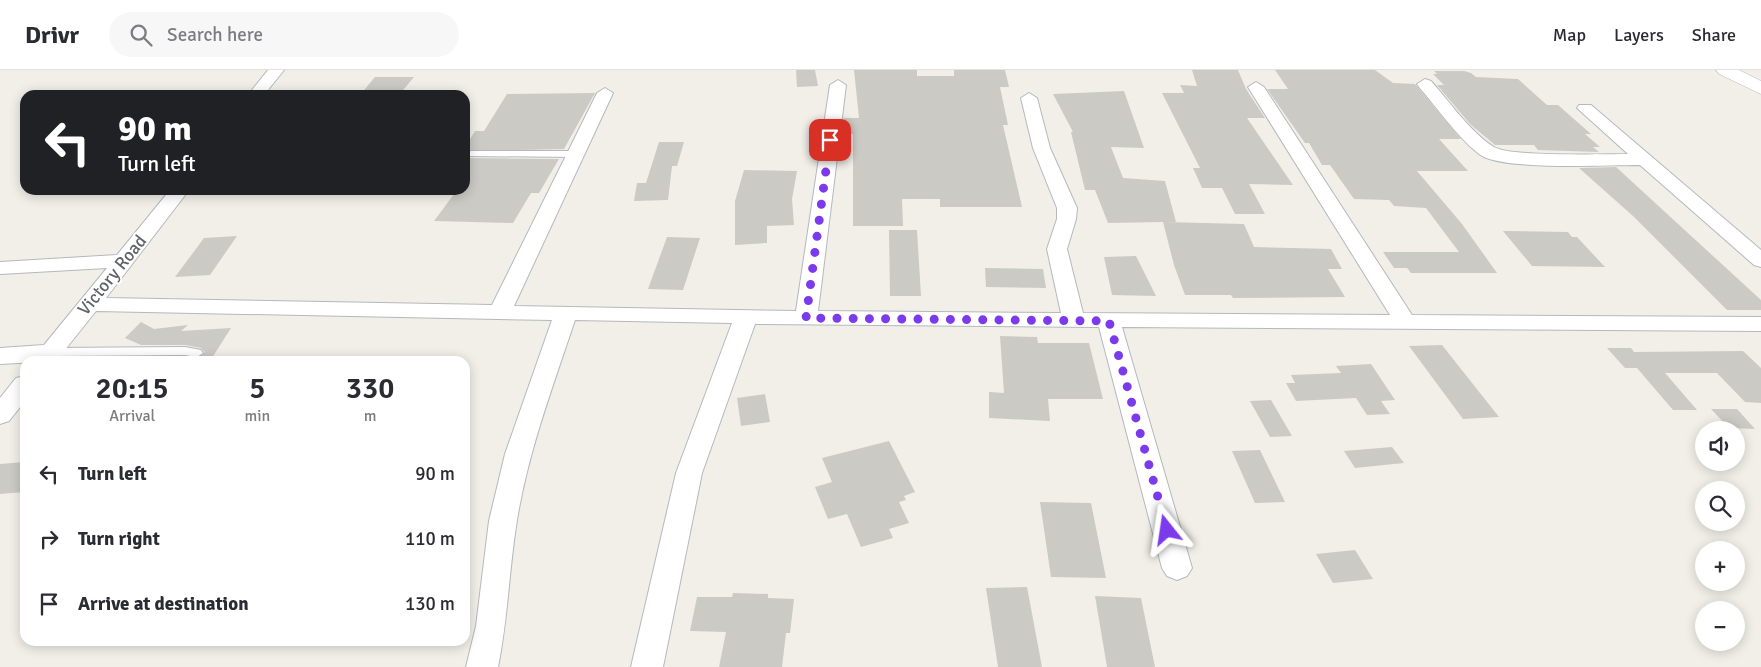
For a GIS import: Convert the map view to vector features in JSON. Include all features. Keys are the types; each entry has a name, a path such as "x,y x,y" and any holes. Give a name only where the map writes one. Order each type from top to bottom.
{"street":[{"path":"260,90 276,70"},
{"path":"1725,70 1761,88"},
{"path":"1425,84 1478,144 1491,153 1517,158 1646,160"},
{"path":"806,318 838,85"},
{"path":"1256,86 1406,323"},
{"path":"500,312 606,93"},
{"path":"1029,98 1043,153 1054,174 1067,208 1066,223 1060,233 1058,249 1074,320"},
{"path":"1585,108 1761,261"},
{"name":"Victory Road","path":"48,356 176,195"},
{"path":"0,268 123,261"},
{"path":"89,304 806,318 1758,327"},
{"path":"482,667 491,626 502,521 518,454 566,313"},
{"path":"647,667 689,473 746,317"},
{"path":"1109,321 1177,568"},
{"path":"0,356 20,356"},
{"path":"0,415 20,390"}],"lane":[{"path":"470,154 576,154"},
{"path":"70,356 185,351 197,353"}],"building":[{"path":"796,70 815,70 818,86 797,87"},
{"path":"854,70 917,70 917,76 954,76 954,70 1005,70 1009,87 1000,87 1008,125 1003,125 1022,207 940,207 940,199 902,199 903,226 853,226 853,134 845,134 844,118 859,118"},
{"path":"1192,70 1238,70 1246,89 1265,118 1247,118 1293,185 1249,184 1265,214 1235,214 1222,188 1202,188 1193,168 1200,168 1162,93 1184,93 1180,85 1197,86"},
{"path":"1275,70 1375,70 1393,83 1415,84 1461,139 1439,139 1468,171 1417,171 1462,224 1497,273 1411,273 1407,268 1394,268 1383,252 1459,252 1426,208 1394,206 1389,200 1354,199 1330,165 1322,165 1309,143 1305,143 1267,89 1288,89"},
{"path":"1434,71 1464,71 1476,77 1518,79 1547,105 1558,105 1591,134 1585,134 1600,147 1593,147 1599,152 1538,150 1534,145 1495,145 1470,124 1437,85 1444,85 1433,74 1437,74"},
{"path":"375,77 414,77 403,90 364,90"},
{"path":"1124,91 1144,148 1111,147 1123,178 1165,181 1176,222 1164,222 1244,224 1254,247 1331,249 1342,269 1328,269 1345,297 1233,298 1231,295 1185,295 1174,265 1163,222 1108,223 1095,190 1085,190 1071,132 1073,132 1053,94"},
{"path":"595,93 564,149 470,151 470,139 475,131 484,131 507,94"},
{"path":"659,142 684,142 677,166 672,166 668,200 634,201 637,183 646,183"},
{"path":"470,158 559,159 539,193 531,193 513,223 434,221 453,195 470,195"},
{"path":"1616,167 1761,300 1761,310 1727,310 1633,216 1579,168"},
{"path":"744,170 797,171 792,199 794,225 767,226 767,243 735,245 735,201"},
{"path":"889,230 917,230 921,296 890,296"},
{"path":"1503,231 1568,232 1572,237 1577,237 1605,267 1532,266"},
{"path":"237,236 210,275 175,277 204,238"},
{"path":"667,237 700,238 683,290 648,289"},
{"path":"1136,256 1156,296 1112,295 1104,257"},
{"path":"985,268 1043,269 1046,288 986,287"},
{"path":"141,322 154,329 188,325 181,331 231,328 213,356 200,356 205,352 201,348 185,345 141,345 125,338"},
{"path":"1000,336 1037,337 1038,343 1089,343 1103,399 1048,399 1050,421 989,418 989,392 1004,393"},
{"path":"1442,345 1499,417 1463,419 1409,346"},
{"path":"1607,348 1631,348 1634,352 1743,351 1761,368 1761,403 1745,402 1717,373 1665,373 1697,410 1673,410 1637,368 1625,368"},
{"path":"1371,364 1395,400 1381,401 1390,414 1367,415 1356,398 1296,401 1286,383 1295,383 1291,375 1341,373 1336,366"},
{"path":"765,394 770,422 741,426 737,398"},
{"path":"1271,400 1292,436 1270,437 1250,401"},
{"path":"1711,409 1737,409 1755,429 1745,429 1745,421 1722,421"},
{"path":"889,441 915,492 904,496 906,500 899,502 909,523 889,529 893,538 861,547 847,514 828,519 815,487 832,482 822,458"},
{"path":"1392,447 1404,463 1355,468 1344,451"},
{"path":"1260,450 1285,502 1255,503 1232,451"},
{"path":"20,462 20,492 0,494 0,464"},
{"path":"1040,502 1091,503 1106,578 1051,577"},
{"path":"1355,550 1373,579 1333,583 1316,554"},
{"path":"1027,587 1042,667 998,667 986,588"},
{"path":"733,593 768,594 768,598 794,599 790,633 786,633 782,667 719,667 726,632 690,631 697,597 732,597"},
{"path":"1095,596 1141,598 1155,667 1107,667"}],"route":[{"path":"830,140 806,318 1109,321 1167,530"}]}
